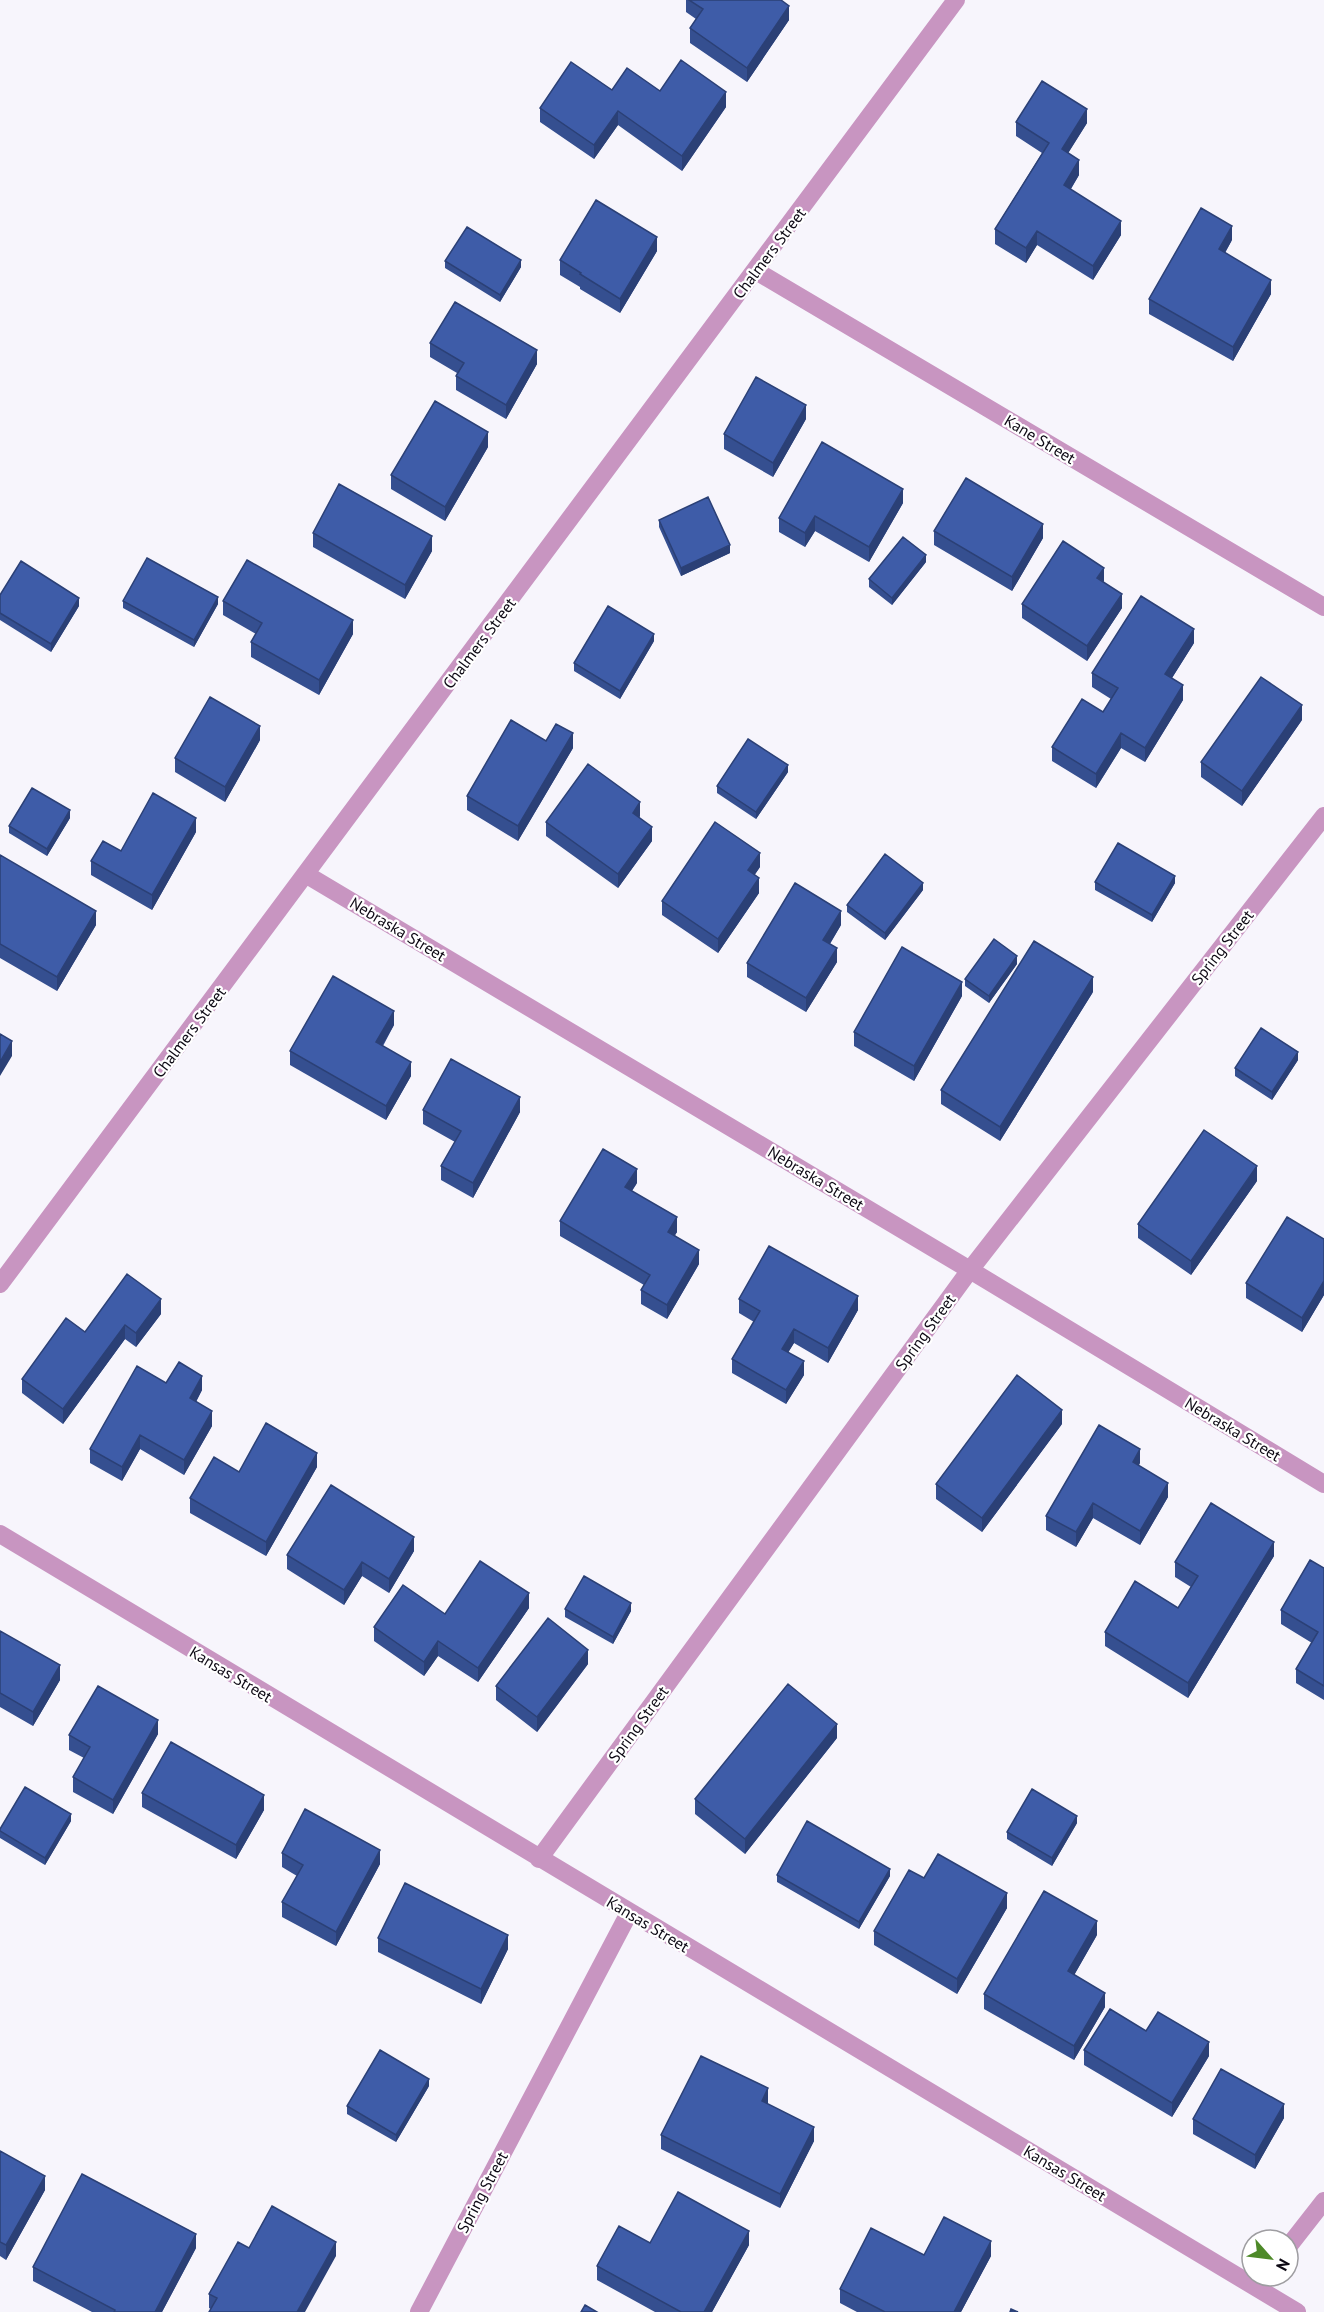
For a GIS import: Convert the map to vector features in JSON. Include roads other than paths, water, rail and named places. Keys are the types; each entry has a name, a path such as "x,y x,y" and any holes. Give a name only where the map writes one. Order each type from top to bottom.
{"street":[{"name":"Chalmers Street","path":"0,1284 307,875 956,0"},
{"name":"Kane Street","path":"756,271 1324,607"},
{"name":"Spring Street","path":"539,1859 970,1270 1324,816"},
{"name":"Nebraska Street","path":"307,875 1324,1484"},
{"name":"Kansas Street","path":"0,1534 629,1913 1240,2270"},
{"name":"Spring Street","path":"419,2312 629,1913"},
{"path":"1300,2232 1324,2201"},
{"name":"Kansas Street","path":"1268,2288 1297,2312"}]}
